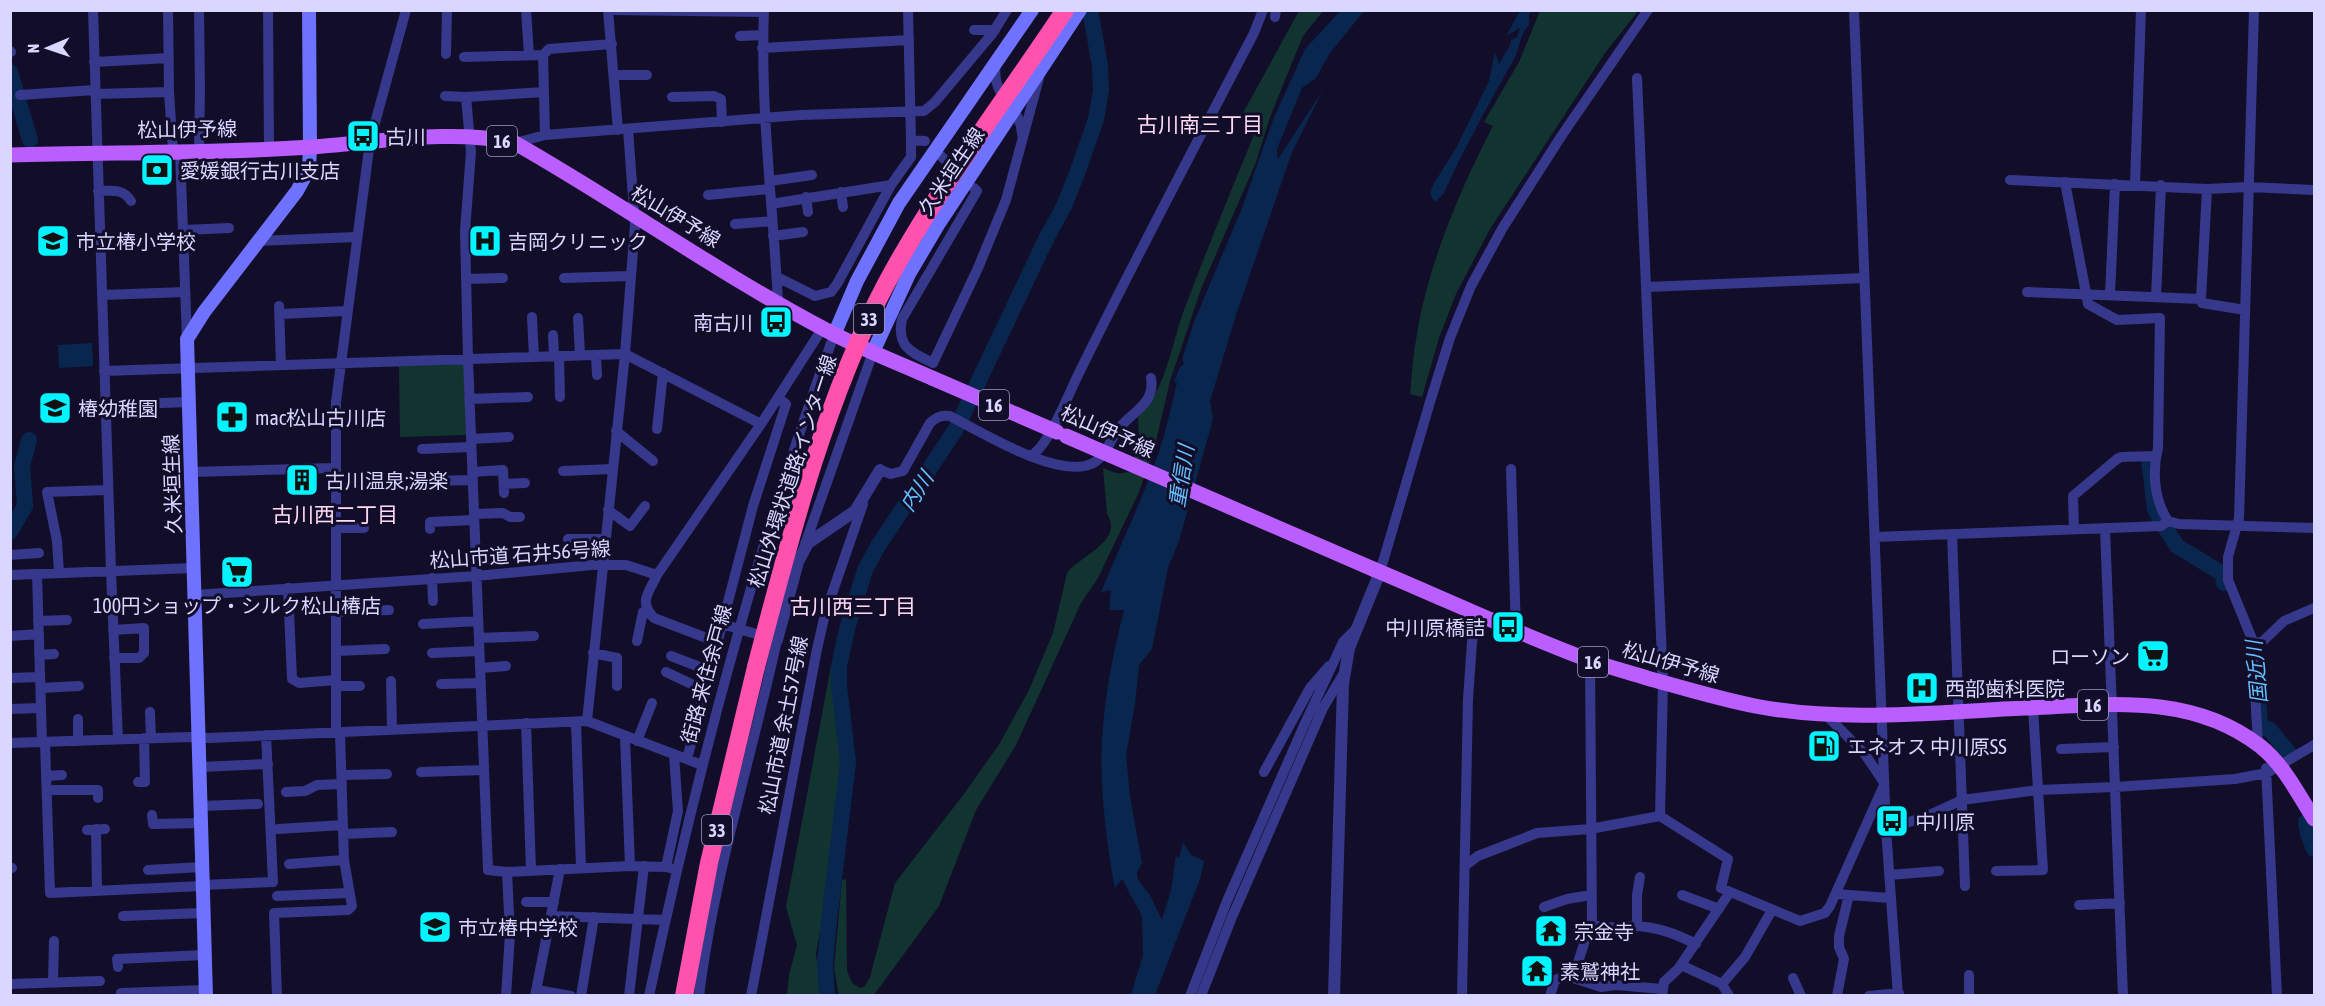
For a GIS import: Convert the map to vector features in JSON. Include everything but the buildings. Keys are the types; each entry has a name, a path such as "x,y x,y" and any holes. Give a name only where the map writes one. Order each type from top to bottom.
{"highway":[{"name":"松山外環状道路;インター線","path":"684,996 712,852 756,667 802,502 845,374 885,286 927,213 987,121 1073,14"}],"main road":[{"path":"187,339 204,312 297,191 309,169 309,10"},
{"name":"久米垣生線","path":"828,332 899,203 1032,10"},
{"name":"久米垣生線","path":"873,352 909,274 966,180 1044,63 1073,14"},
{"name":"松山伊予線","path":"10,155 269,149 412,138 469,138 515,143 828,332 1376,571 1590,661 1758,707 1825,714 1882,714 2113,704 2157,705 2187,710 2221,723 2262,748 2273,769 2314,819"},
{"name":"久米垣生線","path":"187,339 206,993"}],"street":[{"path":"93,10 118,739"},
{"path":"168,10 169,92 184,230 187,339"},
{"path":"199,10 199,151"},
{"path":"268,10 269,149"},
{"path":"277,996 274,913 348,910 352,906 344,860 336,683 336,402 339,363 370,141 406,10"},
{"path":"446,54 447,10"},
{"path":"526,10 529,55"},
{"path":"581,868 581,721 593,653 603,565 625,354 635,216 614,75 608,10"},
{"path":"615,10 764,11 762,48 765,119 778,302"},
{"path":"777,277 815,296 831,292 891,185 911,157 908,10"},
{"path":"515,143 545,135 801,115 924,111 935,102 995,30 1007,10"},
{"path":"1030,456 1039,449 1058,419 1099,333 1254,33 1263,10"},
{"path":"1334,996 1344,673 1349,648 1376,571 1450,338 1471,286 1502,230 1562,135 1648,10"},
{"path":"1854,10 1884,783 1890,898 1899,995 1869,996"},
{"path":"2135,184 2140,10"},
{"path":"2254,10 2239,518 2228,557 2228,580 2255,643 2262,748"},
{"path":"974,30 995,30"},
{"path":"740,36 763,35"},
{"path":"762,48 909,40"},
{"path":"464,57 543,55 549,49 612,44"},
{"path":"543,55 545,135"},
{"path":"94,62 169,58"},
{"path":"997,59 994,76 998,89 1022,125 1023,143"},
{"path":"974,188 977,191 902,319 900,329 906,347 910,352 933,363 1006,200 1044,63"},
{"path":"614,75 647,75"},
{"path":"1637,78 1663,682 1660,816"},
{"path":"20,94 169,92"},
{"path":"445,96 466,97 544,92"},
{"path":"672,97 714,96 721,99 722,122"},
{"path":"466,97 471,152 465,231 469,399 488,870 507,872 630,866 672,868 678,811 674,755"},
{"path":"911,140 925,141"},
{"path":"941,156 961,176"},
{"path":"708,195 770,185 812,175"},
{"path":"2010,180 2161,185 2207,189 2248,187 2314,190"},
{"path":"2065,182 2088,304 2117,320 2160,318 2158,448 2154,466 2158,501 2168,520 2180,524 2314,528"},
{"path":"2110,295 2115,184"},
{"path":"771,204 891,185"},
{"path":"2156,297 2161,185"},
{"path":"2207,189 2202,303 2245,310"},
{"path":"98,191 120,190 127,194 131,201"},
{"path":"841,192 843,207"},
{"path":"806,197 808,212"},
{"path":"735,224 772,221"},
{"path":"184,230 229,228"},
{"path":"773,236 803,232"},
{"path":"257,242 356,237"},
{"path":"564,278 630,276"},
{"path":"466,279 503,278"},
{"path":"1647,287 1864,278"},
{"path":"102,295 185,292"},
{"path":"2027,292 2201,299"},
{"path":"281,364 279,310 346,311"},
{"path":"532,317 534,357"},
{"path":"578,318 580,355"},
{"path":"717,642 654,618 647,610 645,599 657,575 778,398 828,332"},
{"name":"街路 来住余戸線","path":"649,996 665,920 672,868 738,629 828,332"},
{"path":"553,334 560,397"},
{"path":"699,996 710,922 722,865 798,562 873,352"},
{"path":"104,371 625,354 761,424"},
{"path":"596,355 597,375"},
{"path":"657,429 663,373"},
{"path":"880,470 891,474 903,471 930,423 943,415 950,416 1030,456 1066,467 1091,464 1098,460 1122,425 1145,404 1153,386 1151,378"},
{"path":"469,399 528,397"},
{"path":"687,759 753,506 786,404 778,398"},
{"path":"105,405 189,402"},
{"path":"616,431 653,461"},
{"path":"422,449 509,437"},
{"path":"2074,529 2073,496 2117,459 2155,456"},
{"path":"192,472 335,468"},
{"path":"563,471 612,469"},
{"path":"1511,469 1516,631"},
{"name":"松山市道 余土57号線","path":"751,996 825,615 867,493 880,470"},
{"path":"430,481 503,471 504,488 525,484"},
{"path":"59,573 57,541 47,492 108,489"},
{"path":"798,562 808,543 855,511 867,493"},
{"path":"608,510 630,526 645,506"},
{"path":"430,529 430,522 503,513 510,517 520,517"},
{"path":"1875,537 2161,526 2168,520"},
{"path":"336,528 364,528"},
{"path":"2105,528 2123,996"},
{"path":"1952,534 1965,886"},
{"path":"568,539 605,539"},
{"path":"10,555 39,553"},
{"name":"松山市道 石井56号線","path":"195,595 603,565 626,565 657,575"},
{"path":"10,575 194,568"},
{"path":"37,574 50,893 273,882 266,735"},
{"path":"432,578 433,601"},
{"path":"288,588 292,680 299,683 336,683 360,686"},
{"path":"2255,643 2264,640 2278,625 2314,608"},
{"path":"336,612 389,610"},
{"path":"638,641 643,612 647,610"},
{"path":"1462,996 1468,699 1472,642 1477,614"},
{"path":"38,621 67,620"},
{"path":"423,624 478,621"},
{"path":"722,624 777,640"},
{"path":"113,630 144,628 144,653 139,658 114,658"},
{"path":"1190,996 1227,901 1332,664 1343,642 1357,628"},
{"path":"12,639 39,634"},
{"path":"479,638 534,636"},
{"path":"336,651 385,649"},
{"path":"432,653 479,651"},
{"path":"593,653 617,658 617,686"},
{"path":"39,655 54,654"},
{"path":"704,690 670,659 710,671"},
{"path":"1573,978 1592,924 1590,661"},
{"path":"1264,772 1310,688 1325,668 1332,664"},
{"path":"480,668 506,666"},
{"path":"1201,996 1232,917 1323,708 1344,673"},
{"path":"10,678 79,686"},
{"path":"391,681 392,729"},
{"path":"441,684 481,682"},
{"path":"637,741 652,703"},
{"path":"10,709 41,708"},
{"path":"1996,871 2043,870 2033,708"},
{"path":"138,782 146,782 150,712"},
{"path":"1825,714 1864,753 1884,783"},
{"path":"78,719 78,741"},
{"path":"10,743 266,735 581,721 702,765"},
{"path":"526,723 531,870"},
{"path":"625,736 630,866"},
{"path":"1887,829 1925,817 1962,800 2038,789 2115,787 2235,779 2273,769 2314,745"},
{"path":"2061,749 2114,747"},
{"path":"200,767 268,764"},
{"path":"2273,769 2277,996"},
{"path":"421,772 484,770"},
{"path":"286,792 305,791 317,785 342,779 387,774"},
{"path":"46,776 62,775"},
{"path":"1466,866 1478,856 1528,835 1590,829 1660,816 1728,859 1721,888 1800,921 1825,913 1837,894 1849,859 1884,783"},
{"path":"47,790 98,790 98,798"},
{"path":"201,806 258,804"},
{"path":"152,815 153,824 201,823"},
{"path":"96,829 98,890"},
{"path":"278,829 392,832"},
{"path":"289,863 344,860"},
{"path":"629,996 644,866"},
{"path":"148,870 202,867"},
{"path":"560,869 536,993 571,996"},
{"path":"1889,875 1939,871"},
{"path":"506,996 510,934 507,872"},
{"path":"1637,926 1637,895 1640,877"},
{"path":"1550,996 1555,980 1563,977 1600,987 1616,985 1662,992 1664,982 1681,965 1730,892"},
{"path":"277,896 349,894"},
{"path":"1837,894 1890,898"},
{"path":"1544,907 1567,899 1592,895"},
{"path":"1682,895 1719,909"},
{"path":"1837,996 1844,959 1839,948 1839,936 1849,895"},
{"path":"526,902 554,902"},
{"path":"2079,904 2120,903"},
{"path":"1722,984 1745,957 1772,910"},
{"path":"123,916 203,913"},
{"path":"551,916 665,920"},
{"path":"582,996 594,917"},
{"path":"1592,924 1601,928 1637,926 1672,932 1696,944"},
{"path":"53,982 54,941"},
{"path":"118,967 117,959 160,962 204,955"},
{"path":"1681,965 1722,984 1729,996"},
{"path":"1969,975 1969,996"},
{"path":"1793,978 1802,996"},
{"path":"10,984 100,981"},
{"path":"121,991 206,993"}],"green space":[{"path":"1299,11 1323,11 1303,36 1270,117 1256,162 1201,289 1170,381 1156,441 1139,492 1098,578 1081,603 1016,745 976,810 939,906 874,995 839,996 834,968 842,880 846,879 847,971 852,983 860,988 865,986 870,977 895,883 1000,743 1029,690 1053,633 1067,573 1098,548 1110,532 1111,524 1107,514 1103,468 1120,473 1130,471 1139,443 1138,417 1155,395 1161,382 1192,289 1260,120 1243,113"},
{"path":"1540,11 1638,11 1605,53 1490,229 1456,294 1439,338 1422,397 1410,394 1414,349 1422,308 1437,254 1458,200 1493,126 1484,122 1519,62"},
{"path":"464,364 466,435 400,437 399,366"},
{"path":"831,666 839,740 844,763 832,861 816,954 821,995 787,995 789,975 797,945 786,907"}],"water":[{"name":"重信川","path":"1340,11 1364,11 1330,53 1316,78 1302,88 1277,149 1278,159 1323,90 1292,152 1236,315 1210,401 1213,419 1179,541 1168,568 1152,649 1139,665 1126,755 1130,797 1142,863 1137,873 1138,880 1150,895 1162,920 1171,890 1176,856 1179,858 1183,842 1190,854 1204,861 1200,879 1155,995 1131,995 1143,955 1142,916 1122,879 1115,888 1102,787 1102,746 1106,698 1124,610 1109,610 1111,590 1101,592 1158,455 1177,383 1174,381 1180,367 1184,364 1182,359 1194,322 1242,208 1273,120 1305,49"},
{"path":"1520,11 1532,11 1529,14 1529,25 1514,59 1444,193 1435,202 1430,194 1433,185 1456,148 1489,81 1495,52 1499,64 1511,40 1517,37 1520,28 1506,36"},
{"path":"92,343 93,366 59,368 58,345"}],"waterway":[{"name":"内川","path":"827,996 825,964 848,762 839,686 839,666 847,629 865,570 878,546 956,429 1046,239 1064,206 1079,168 1096,119 1101,90 1100,66 1090,10"},
{"path":"10,72 30,140"},
{"path":"10,532 25,506 22,466 29,440"},
{"name":"国近川","path":"2149,459 2155,509 2163,524"},
{"name":"国近川","path":"2164,526 2177,546 2223,574 2224,583"},
{"name":"国近川","path":"2259,707 2260,726 2270,730 2289,753"},
{"name":"国近川","path":"2306,822 2314,849"}],"place":[{"name":"古川","path":"363,136"},
{"name":"愛媛銀行古川支店","path":"157,170"},
{"name":"市立椿小学校","path":"53,241"},
{"name":"吉岡クリニック","path":"485,241"},
{"name":"南古川","path":"776,322"},
{"name":"椿幼稚園","path":"55,408"},
{"name":"mac松山古川店","path":"232,417"},
{"name":"古川温泉;湯楽","path":"302,480"},
{"name":"100円ショップ・シルク松山椿店","path":"237,572"},
{"name":"中川原橋詰","path":"1508,627"},
{"name":"ローソン","path":"2153,656"},
{"name":"西部歯科医院","path":"1922,688"},
{"name":"エネオス 中川原SS","path":"1824,746"},
{"name":"中川原","path":"1892,821"},
{"name":"市立椿中学校","path":"435,927"},
{"name":"宗金寺","path":"1551,931"},
{"name":"素鷲神社","path":"1537,971"}],"district":[{"name":"古川南三丁目","path":"1200,124"},
{"name":"古川西二丁目","path":"335,514"},
{"name":"古川西三丁目","path":"853,606"}]}
